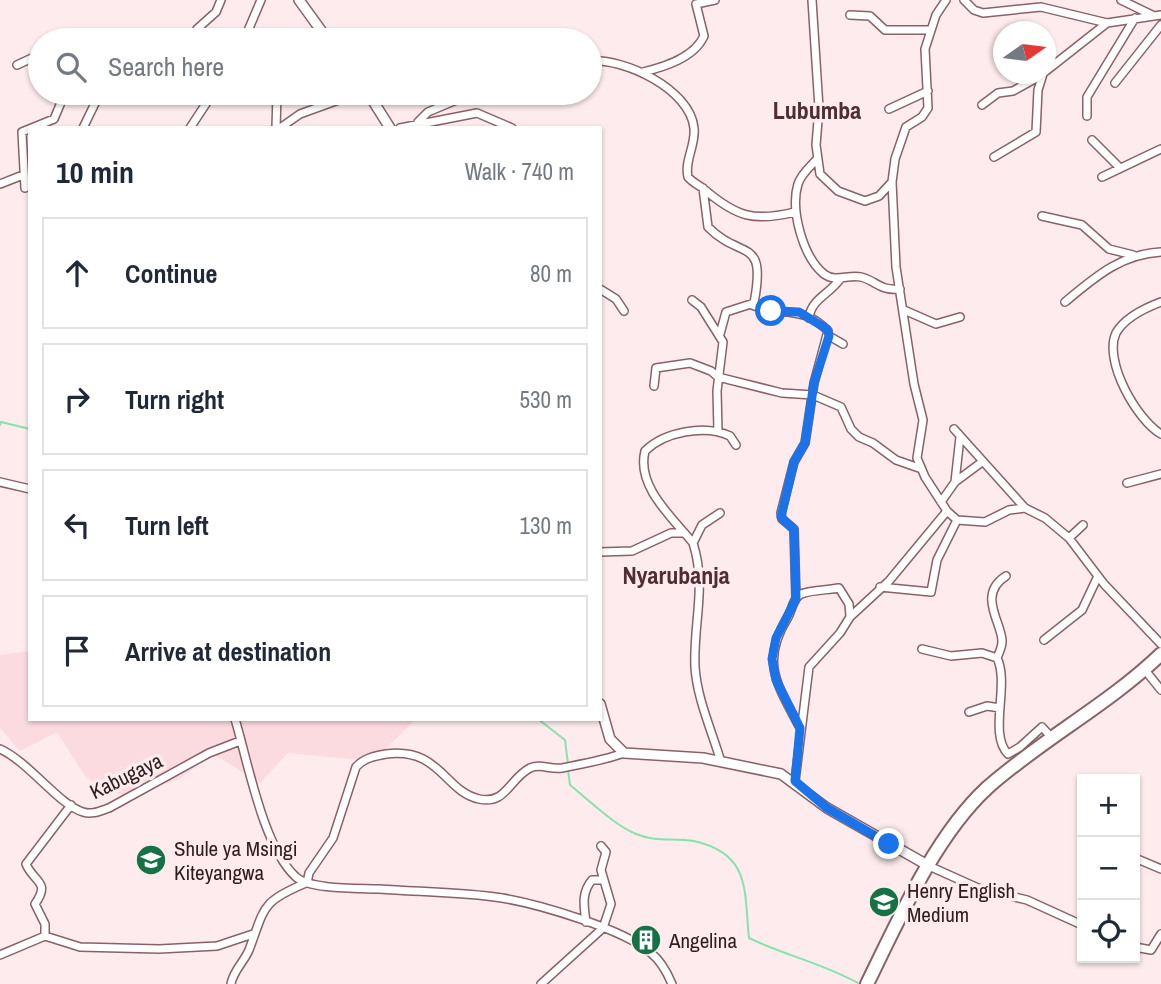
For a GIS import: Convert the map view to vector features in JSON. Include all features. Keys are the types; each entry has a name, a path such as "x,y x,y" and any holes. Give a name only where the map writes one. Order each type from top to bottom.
{"highway":[{"path":"867,984 929,866 976,800 1052,739 1129,685 1161,654"}],"street":[{"path":"198,28 216,12 221,0"},
{"path":"249,28 261,0"},
{"path":"299,0 319,28"},
{"path":"642,72 661,68 692,52 704,36 696,5 715,0"},
{"path":"812,0 819,108 817,159 820,174 827,183 865,201 879,196 892,182"},
{"path":"946,0 931,30 924,61 928,91 926,113 912,121 903,134 892,182 900,289 914,384 923,420 918,445 919,468 941,502 957,520 985,522 1009,510 1024,508"},
{"path":"964,0 974,10 983,13 1041,7 1107,23 1157,15"},
{"path":"1034,0 1041,7"},
{"path":"1121,0 1157,15"},
{"path":"850,15 870,16 880,27 892,32 931,30"},
{"path":"1087,116 1087,97 1135,18"},
{"path":"1056,63 1107,23"},
{"path":"1115,83 1161,25"},
{"path":"17,65 28,60"},
{"path":"602,60 642,72 674,94 689,113 694,140 687,172 690,181 742,215 759,218 795,212"},
{"path":"982,105 998,93 1013,91 1025,84"},
{"path":"994,157 1036,132 1040,84"},
{"path":"889,109 928,91"},
{"path":"37,126 54,119 60,105"},
{"path":"84,126 94,105"},
{"path":"191,126 205,105"},
{"path":"276,105 278,126"},
{"path":"281,126 326,105"},
{"path":"376,105 389,126"},
{"path":"417,123 428,112 445,105"},
{"path":"276,109 289,120"},
{"path":"407,126 477,113 507,126"},
{"path":"25,188 22,132 28,130"},
{"path":"1092,140 1120,168"},
{"path":"1102,177 1161,149"},
{"path":"817,159 799,181 795,212 816,264 825,275 839,279 857,276 880,289 900,289"},
{"path":"0,184 23,175"},
{"path":"703,188 708,227 754,256 757,278 752,305"},
{"path":"1042,216 1082,225 1109,249 1134,255 1161,252"},
{"path":"1065,302 1078,289 1134,255"},
{"path":"809,318 812,306 829,293 839,279"},
{"path":"602,290 616,299 624,311"},
{"path":"692,300 701,307 720,334 723,350 718,377 718,431"},
{"path":"1161,302 1133,315 1116,333 1113,346 1118,372 1128,395 1145,420 1161,435"},
{"path":"720,334 726,312 752,305 766,310 799,312 827,329 829,336 820,358 804,430 805,443 794,462 781,517 794,530 796,599"},
{"path":"904,310 936,324 960,317"},
{"path":"829,336 843,344"},
{"path":"654,386 656,368 678,362 702,366 718,377 782,393 813,395 841,407 851,429 859,437 873,443 896,460 919,468"},
{"path":"954,429 982,462 999,476 1024,508 1045,518 1069,538 1089,560 1098,576 1161,644"},
{"path":"721,762 697,681 695,652 701,572 693,543 658,503 644,464 645,451 657,440 694,431 718,431 730,436 736,445"},
{"path":"955,482 960,437"},
{"path":"941,502 955,482 982,462"},
{"path":"1127,483 1161,474"},
{"path":"0,482 28,489"},
{"path":"795,781 809,667 840,633 850,617 947,510"},
{"path":"693,543 702,525 720,513"},
{"path":"880,587 932,592 937,560 957,520"},
{"path":"1069,538 1083,526"},
{"path":"602,552 632,551 671,533 684,533"},
{"path":"1006,576 998,584 991,608 1002,642 997,658 1002,680 1000,708 1003,748 1008,754 1042,727 1052,739"},
{"path":"1044,640 1082,610 1098,576"},
{"path":"800,728 776,680 772,659 776,638 796,599 803,594 839,589 849,604 850,617"},
{"path":"922,649 951,656 982,653 997,658"},
{"path":"1145,670 1161,690"},
{"path":"969,712 987,706 1000,708"},
{"path":"602,712 610,739 624,753"},
{"path":"236,721 240,741 275,846 288,869 306,883"},
{"name":"Kabugaya","path":"0,749 21,761 71,805 92,813 109,808 209,753 240,741"},
{"path":"306,883 309,873 328,848 356,766 364,760 393,753 412,755 434,765 467,795 493,800 505,794 518,776 535,766 562,768 624,753 721,762 766,770 795,781 827,808 929,866 978,888 1027,900 1077,923"},
{"path":"45,936 45,924 36,904 42,895 42,887 26,864 71,805"},
{"path":"541,984 603,928 611,904 602,880 601,870 606,852 601,846"},
{"path":"1140,860 1161,869"},
{"path":"586,922 583,901 586,888 593,880 602,880"},
{"path":"231,984 267,904 306,883 505,898 603,928 651,953 661,963 672,984"},
{"path":"0,955 45,936 80,947 137,946 159,949 217,946 253,934"},
{"path":"1140,948 1150,950 1161,934"}],"shaded area":[{"path":"28,651 28,721 414,721 373,761 288,753 260,783 213,754 178,780 124,795 110,792 85,776 57,732 20,751 0,728 0,655"}],"waterway":[{"path":"0,425 1,422 28,429"},
{"path":"541,721 565,740 568,764"},
{"path":"568,770 570,785 627,830 651,838 694,841 713,847 726,855 741,876 749,938 858,983"}],"place":[{"name":"Shule ya Msingi Kiteyangwa","path":"151,860"},
{"name":"Henry English Medium","path":"884,902"},
{"name":"Angelina","path":"646,940"}],"district":[{"name":"Lubumba","path":"817,110"},
{"name":"Nyarubanja","path":"676,575"}],"route":[{"path":"771,311 792,310 804,313 827,329 829,336 814,383 804,430 805,443 794,462 781,517 794,530 793,546 797,559 794,574 796,599 776,638 772,671 800,728 795,781 811,798 889,844"}]}
